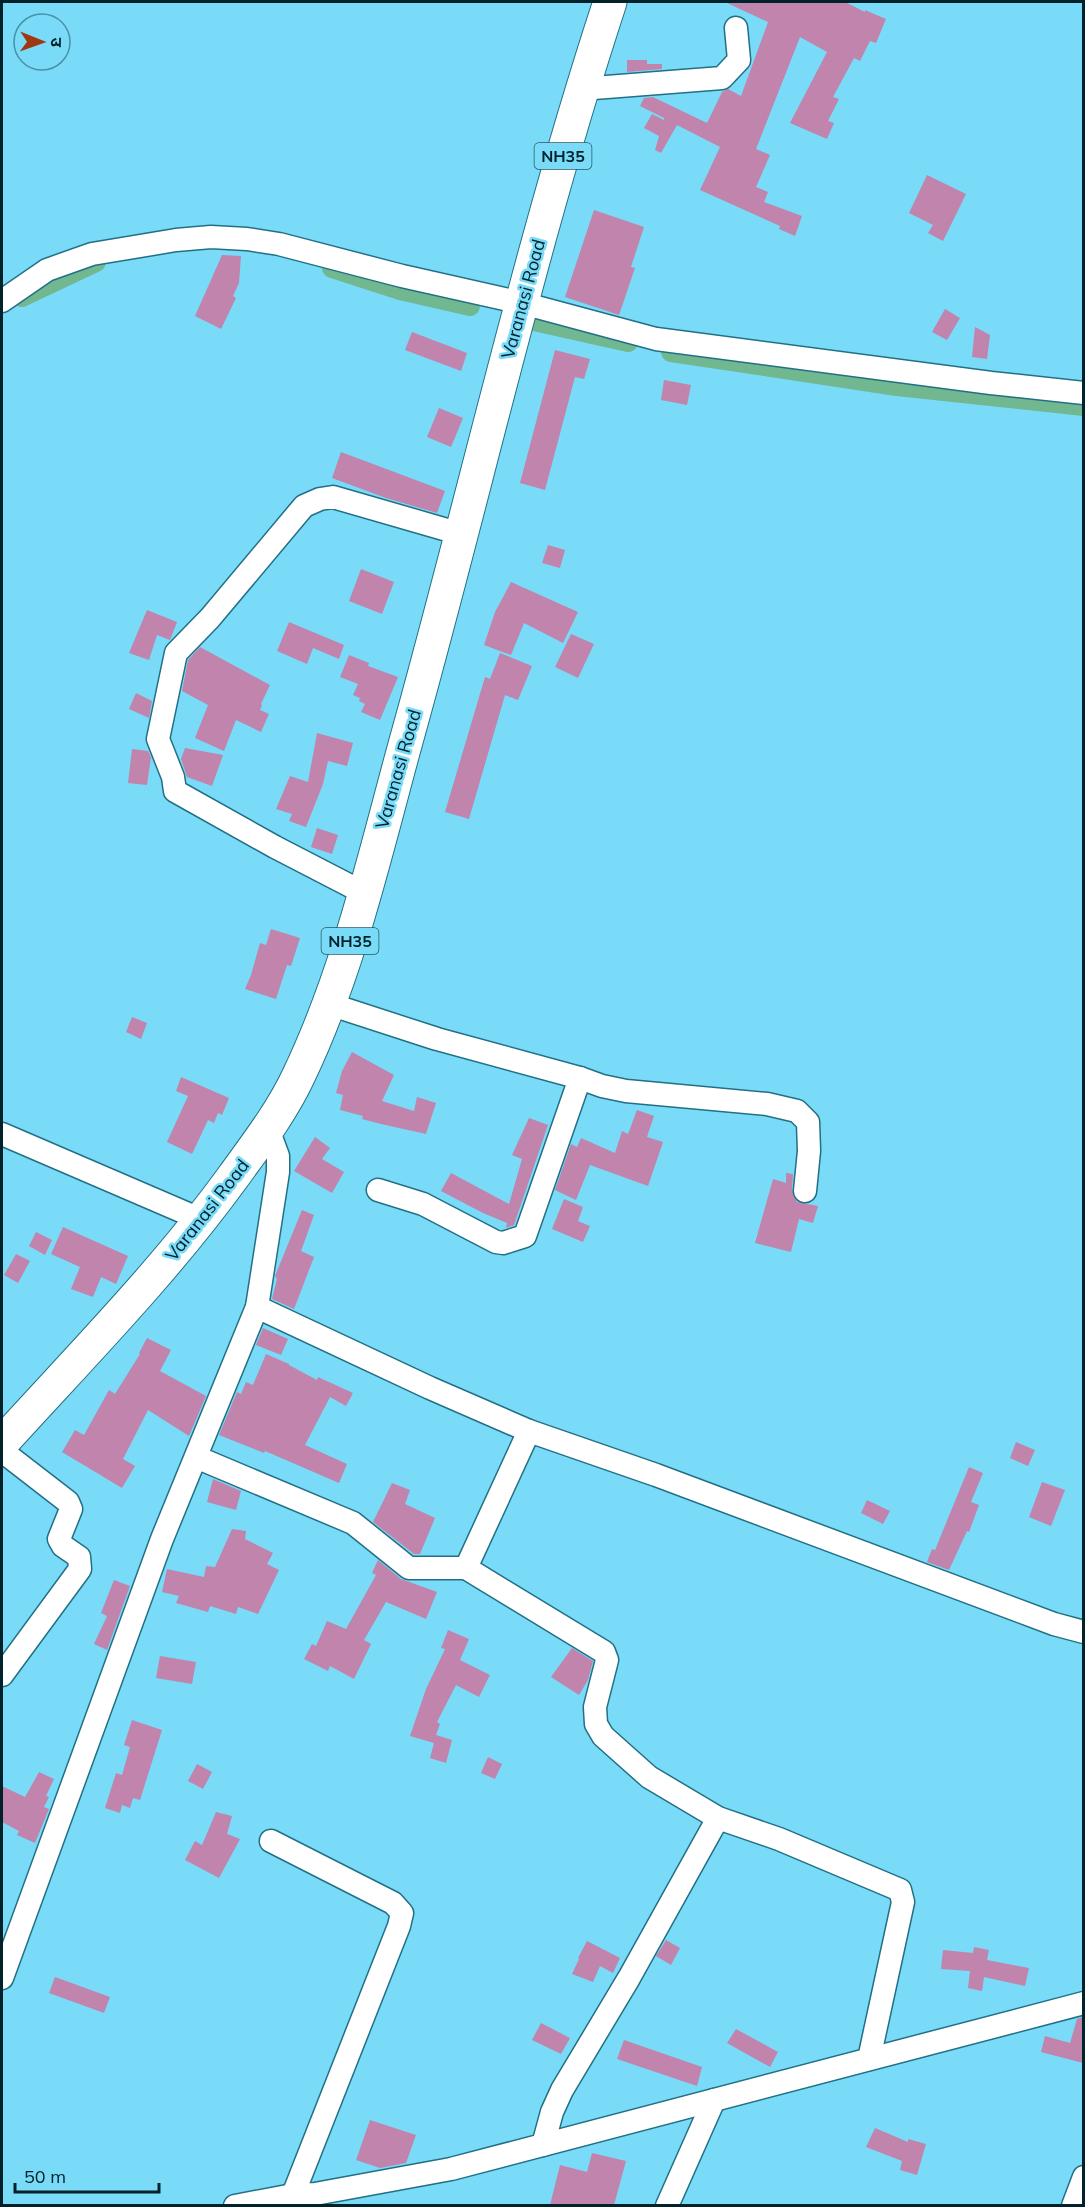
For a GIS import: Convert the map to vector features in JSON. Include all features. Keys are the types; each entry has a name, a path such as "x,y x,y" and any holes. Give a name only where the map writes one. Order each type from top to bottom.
{"highway":[{"name":"Varanasi Road","path":"2,1443 162,1268 202,1220 268,1129 297,1078 329,1004 363,894 441,615 510,345 581,89 610,2"}],"street":[{"path":"581,89 722,78 739,60 736,28"},
{"path":"2,301 46,270 92,255 176,240 211,237 279,244 521,307 656,339 1083,393"},
{"path":"363,894 175,791 173,777 158,739 176,653 210,618 304,506 320,499 333,497 461,534"},
{"path":"329,1004 437,1039 626,1091 766,1104 797,1110 808,1122 809,1151 805,1191"},
{"path":"378,1190 423,1204 496,1242 525,1236 580,1078"},
{"path":"2,1978 162,1539 257,1307 278,1172 278,1156 268,1129"},
{"path":"2,1134 202,1220"},
{"path":"257,1307 430,1388 529,1431 656,1475 1054,1624 1083,1632"},
{"path":"466,1568 529,1431"},
{"path":"2,1450 68,1502 71,1509 59,1539 63,1546 79,1557 81,1563 80,1569 2,1675"},
{"path":"196,1457 353,1523 409,1568 466,1568 604,1652 606,1660 595,1715 596,1724 603,1736 649,1777 718,1818 779,1839 900,1890 903,1902 869,2059"},
{"path":"543,2145 552,2112 562,2090 630,1978 718,1818"},
{"path":"271,1842 393,1903 402,1913 307,2198"},
{"path":"235,2205 307,2198 451,2169 1083,2003"},
{"path":"667,2205 714,2100"},
{"path":"1073,2205 1083,2177"}],"building":[{"path":"725,2 845,2 886,19 876,43 870,41 860,61 854,58 833,97 839,99 828,121 834,123 827,139 790,123 827,52 800,37 756,149 770,155 756,187 768,192 764,202 802,216 795,236 779,229 780,226 700,190 720,147 677,125 661,153 655,150 659,136 644,128 652,114 664,120 664,118 640,106 644,98 653,97 707,123 722,92 728,89 741,96 768,22"},
{"path":"627,60 647,60 647,64 662,64 662,69 627,72"},
{"path":"927,175 966,194 943,241 928,233 933,225 909,213"},
{"path":"594,210 644,227 631,267 635,268 619,315 565,297"},
{"path":"222,255 241,256 239,283 233,296 236,298 221,329 195,316"},
{"path":"945,309 960,318 947,340 932,332"},
{"path":"975,327 990,335 987,359 972,357"},
{"path":"412,332 467,353 461,371 405,350"},
{"path":"555,350 590,359 584,379 575,377 545,490 520,483"},
{"path":"664,380 691,385 687,405 661,400"},
{"path":"439,408 463,418 451,447 427,437"},
{"path":"341,452 445,491 437,513 386,498 332,478"},
{"path":"548,545 565,550 560,568 542,563"},
{"path":"361,569 394,582 382,614 349,601"},
{"path":"511,582 578,612 563,643 524,623 511,655 484,645 495,612"},
{"path":"147,610 177,622 170,640 157,635 149,660 129,653"},
{"path":"289,622 344,645 339,659 313,648 307,664 277,651"},
{"path":"571,634 594,644 578,678 555,667"},
{"path":"200,647 270,685 261,704 260,710 269,714 261,732 236,720 224,751 195,738 208,705 182,691 188,660"},
{"path":"500,653 532,666 518,700 505,695 469,819 445,812 485,677 490,679"},
{"path":"349,655 369,663 368,666 398,677 380,720 361,712 365,704 353,695 358,684 340,677"},
{"path":"136,693 152,701 149,718 129,709"},
{"path":"317,733 353,743 347,766 328,761 323,784 306,827 289,821 292,814 276,809 290,776 308,782"},
{"path":"185,748 223,755 212,786 187,777 181,759"},
{"path":"132,749 148,751 151,757 147,785 128,783"},
{"path":"317,828 338,835 332,854 311,847"},
{"path":"271,929 300,938 291,966 287,965 276,999 245,989 260,943 266,945"},
{"path":"132,1017 147,1023 141,1039 126,1032"},
{"path":"352,1052 394,1075 382,1101 414,1111 417,1097 436,1103 426,1134 362,1119 363,1116 340,1110 343,1095 336,1093 342,1071"},
{"path":"181,1077 229,1098 222,1115 218,1113 214,1123 208,1120 192,1154 167,1142 188,1096 176,1091"},
{"path":"637,1110 654,1116 647,1137 663,1142 648,1186 590,1165 576,1200 555,1190 571,1144 577,1147 581,1138 615,1153 622,1131 628,1134"},
{"path":"529,1118 548,1125 514,1225 506,1228 507,1223 441,1191 451,1173 509,1204 522,1159 512,1155"},
{"path":"315,1137 330,1148 322,1159 344,1172 332,1193 294,1171"},
{"path":"786,1173 793,1174 792,1190 797,1202 818,1206 813,1223 799,1219 791,1252 755,1243 773,1179 786,1183"},
{"path":"564,1199 583,1207 578,1221 590,1226 583,1242 552,1229"},
{"path":"302,1210 314,1215 301,1251 314,1257 294,1309 272,1299 277,1279 275,1276"},
{"path":"63,1227 128,1256 116,1284 101,1277 93,1297 71,1289 80,1267 51,1254"},
{"path":"36,1232 52,1240 45,1255 29,1246"},
{"path":"16,1254 30,1261 18,1283 4,1275"},
{"path":"263,1328 288,1339 281,1355 256,1345"},
{"path":"147,1338 171,1350 160,1371 206,1396 189,1436 148,1410 123,1459 135,1466 122,1488 62,1452 75,1430 84,1435 109,1390 115,1394 140,1354"},
{"path":"266,1354 317,1380 318,1377 353,1393 346,1406 330,1397 305,1445 347,1464 339,1483 265,1451 264,1453 219,1435 237,1392 241,1394 246,1382 253,1385"},
{"path":"1016,1442 1035,1450 1028,1466 1010,1458"},
{"path":"969,1467 983,1473 971,1502 979,1505 969,1532 967,1531 949,1570 927,1562 932,1549 935,1550"},
{"path":"213,1479 241,1491 236,1510 207,1502"},
{"path":"1042,1482 1065,1490 1051,1526 1029,1517"},
{"path":"392,1483 410,1490 405,1504 435,1518 420,1554 414,1554 373,1522"},
{"path":"867,1500 890,1511 883,1524 861,1513"},
{"path":"232,1529 246,1531 245,1539 273,1553 267,1564 279,1570 258,1614 238,1607 236,1614 210,1606 208,1612 176,1603 179,1596 162,1592 167,1569 204,1577 206,1566 215,1567"},
{"path":"378,1560 401,1579 437,1592 426,1619 386,1602 364,1640 371,1644 354,1679 330,1666 328,1671 304,1659 312,1644 316,1646 327,1621 346,1629 376,1575 372,1573"},
{"path":"114,1580 130,1586 107,1650 94,1644 107,1616 101,1613"},
{"path":"448,1630 469,1639 460,1660 490,1675 479,1697 456,1685 437,1722 440,1724 436,1735 452,1740 446,1763 430,1758 434,1743 410,1736 426,1689 445,1649 441,1648"},
{"path":"572,1648 593,1661 588,1680 579,1695 551,1677"},
{"path":"160,1656 196,1662 192,1684 156,1678"},
{"path":"132,1720 162,1730 140,1800 133,1798 130,1808 122,1805 120,1813 105,1808 116,1773 122,1775 130,1747 124,1745"},
{"path":"488,1757 502,1764 495,1779 481,1773"},
{"path":"197,1764 212,1772 203,1789 188,1781"},
{"path":"39,1772 54,1779 46,1796 49,1797 44,1807 49,1809 35,1843 17,1835 19,1831 2,1822 2,1786 25,1797"},
{"path":"216,1812 232,1816 227,1834 240,1839 219,1878 185,1860 195,1841 202,1845"},
{"path":"666,1940 680,1948 671,1965 656,1956"},
{"path":"587,1941 620,1958 613,1973 600,1966 593,1982 572,1974"},
{"path":"974,1947 989,1950 987,1960 1029,1968 1025,1986 984,1977 982,1991 968,1988 970,1971 941,1969 943,1950 973,1953"},
{"path":"55,1977 110,1997 104,2013 49,1993"},
{"path":"1083,2017 1083,2063 1041,2052 1045,2036 1070,2043 1077,2019"},
{"path":"541,2023 570,2038 561,2054 532,2040"},
{"path":"736,2029 778,2052 770,2067 727,2043"},
{"path":"624,2040 702,2067 697,2086 617,2059"},
{"path":"370,2120 416,2135 406,2163 380,2168 356,2160"},
{"path":"875,2128 908,2142 908,2139 926,2144 917,2175 900,2170 902,2161 866,2147"},
{"path":"592,2153 626,2161 614,2205 550,2205 560,2165 587,2172"}],"waterway":[{"path":"22,297 96,262"},
{"path":"332,268 400,290 470,306"},
{"path":"534,321 628,342"},
{"path":"671,352 897,386 1084,406"}]}
